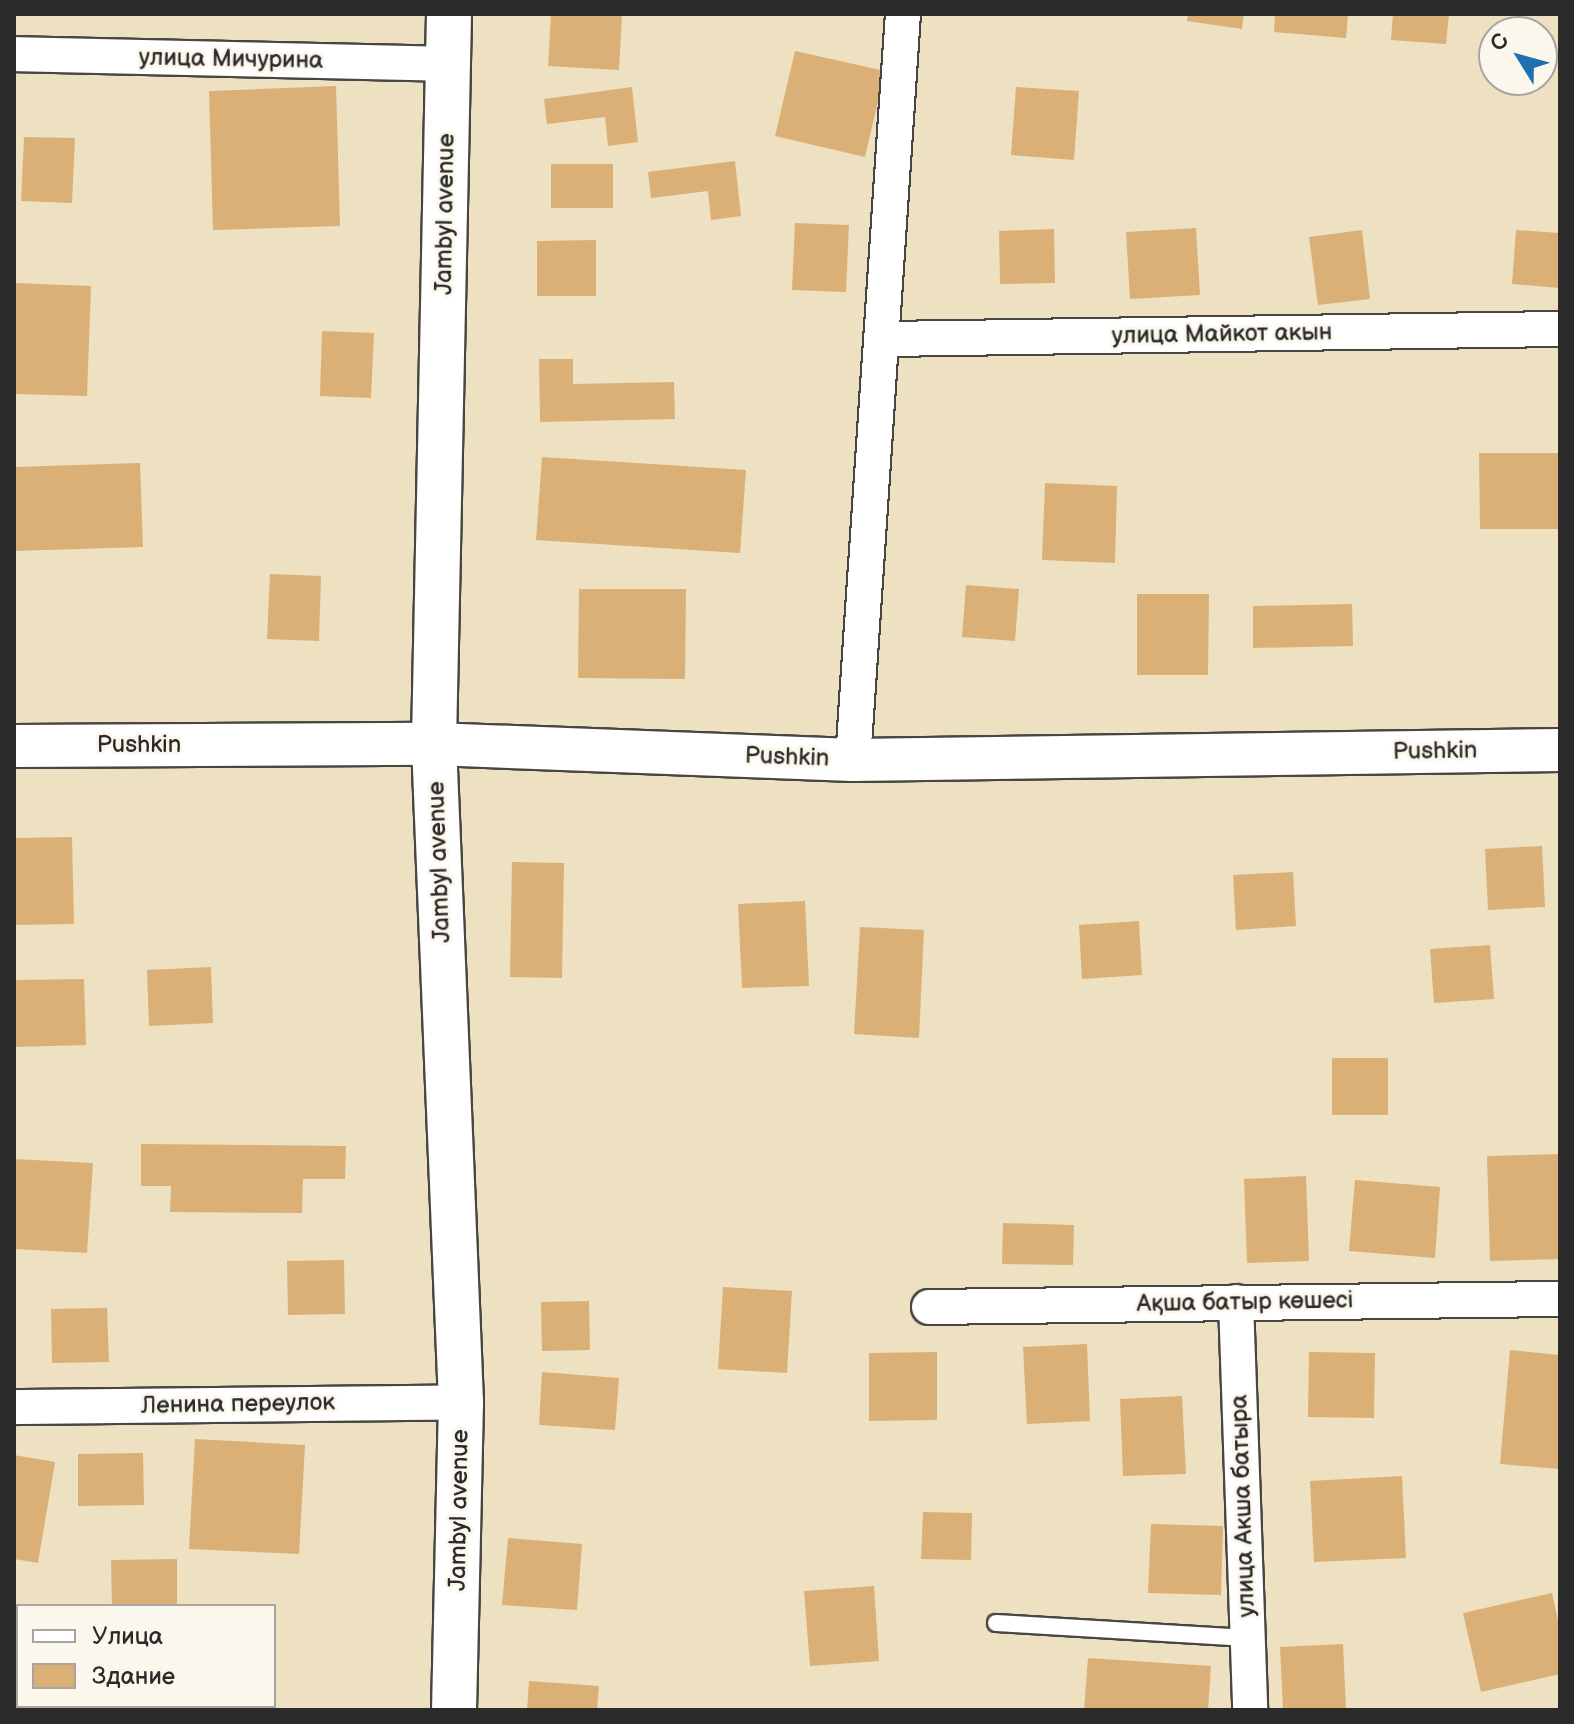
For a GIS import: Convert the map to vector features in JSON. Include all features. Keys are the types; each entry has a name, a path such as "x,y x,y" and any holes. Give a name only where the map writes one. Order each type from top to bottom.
{"main road":[{"name":"Jambyl avenue","path":"449,14 434,744 461,1402 454,1710"}],"street":[{"path":"853,760 885,339 903,14"},
{"name":"улица Мичурина","path":"14,54 448,64"},
{"name":"улица Майкот акын","path":"885,339 1560,329"},
{"name":"Pushkin","path":"14,746 434,744 853,760 1560,750"},
{"name":"Ақша батыр көшесі","path":"929,1307 1560,1299"},
{"name":"улица Акша батыра","path":"1236,1302 1250,1710"},
{"name":"Ленина переулок","path":"14,1407 461,1402"}],"lane":[{"path":"996,1623 1248,1638"}],"building":[{"path":"551,14 622,14 619,70 548,66"},
{"path":"1188,14 1244,14 1242,29 1187,21"},
{"path":"1275,14 1348,14 1346,38 1274,32"},
{"path":"1393,14 1449,14 1446,44 1391,40"},
{"path":"795,51 885,71 865,157 775,136"},
{"path":"336,86 340,226 213,230 209,91"},
{"path":"632,87 638,142 608,146 605,117 547,124 544,99"},
{"path":"1016,87 1079,91 1074,160 1011,155"},
{"path":"24,137 75,138 72,203 21,201"},
{"path":"735,161 741,216 711,220 708,191 651,198 648,172"},
{"path":"551,164 613,164 613,208 551,208"},
{"path":"795,223 849,225 846,292 792,290"},
{"path":"1196,228 1200,295 1130,299 1126,232"},
{"path":"1054,229 1055,283 1000,284 999,231"},
{"path":"1362,230 1370,299 1318,305 1309,237"},
{"path":"1516,230 1560,233 1560,288 1512,284"},
{"path":"596,240 596,296 537,296 537,241"},
{"path":"14,283 91,286 87,396 14,394"},
{"path":"322,331 374,333 371,398 320,396"},
{"path":"539,359 573,359 573,384 674,382 675,419 540,422"},
{"path":"1479,453 1560,453 1560,529 1480,529"},
{"path":"542,457 746,470 740,553 536,540"},
{"path":"140,463 143,547 14,551 14,467"},
{"path":"1045,483 1117,486 1115,563 1042,560"},
{"path":"270,574 321,576 319,641 267,639"},
{"path":"966,585 1019,589 1015,641 962,637"},
{"path":"579,589 686,589 685,679 578,678"},
{"path":"1137,594 1209,594 1208,675 1137,675"},
{"path":"1352,604 1353,646 1253,648 1253,606"},
{"path":"72,837 74,924 14,925 14,838"},
{"path":"1542,846 1545,907 1488,910 1485,849"},
{"path":"512,862 564,863 562,978 510,977"},
{"path":"1293,872 1296,926 1236,930 1233,875"},
{"path":"805,901 809,986 742,988 738,904"},
{"path":"1139,921 1142,975 1082,979 1079,925"},
{"path":"860,927 924,930 919,1038 854,1034"},
{"path":"1490,945 1494,999 1434,1003 1430,949"},
{"path":"211,967 213,1023 149,1026 147,970"},
{"path":"84,979 86,1045 14,1047 14,980"},
{"path":"1332,1058 1388,1058 1388,1115 1332,1115"},
{"path":"141,1144 346,1146 345,1179 303,1179 302,1213 170,1212 171,1186 141,1186"},
{"path":"1560,1154 1560,1259 1490,1261 1487,1156"},
{"path":"14,1159 93,1163 87,1253 14,1249"},
{"path":"1306,1176 1309,1261 1247,1263 1244,1179"},
{"path":"1355,1180 1440,1187 1435,1258 1349,1251"},
{"path":"1003,1223 1074,1225 1073,1265 1002,1264"},
{"path":"344,1260 345,1314 288,1315 287,1261"},
{"path":"723,1287 792,1291 787,1373 718,1369"},
{"path":"589,1301 590,1350 542,1351 541,1302"},
{"path":"107,1308 109,1362 52,1363 51,1309"},
{"path":"1087,1344 1090,1421 1027,1424 1023,1347"},
{"path":"1510,1350 1560,1355 1560,1469 1500,1464"},
{"path":"937,1352 937,1420 869,1421 869,1353"},
{"path":"1309,1352 1375,1353 1374,1418 1308,1417"},
{"path":"542,1372 619,1378 615,1430 539,1425"},
{"path":"1182,1396 1186,1474 1123,1476 1120,1399"},
{"path":"195,1439 305,1445 299,1554 189,1549"},
{"path":"143,1453 144,1505 78,1506 78,1454"},
{"path":"14,1455 55,1462 38,1563 14,1559"},
{"path":"1402,1476 1406,1558 1314,1562 1310,1481"},
{"path":"923,1512 972,1513 971,1560 921,1559"},
{"path":"1151,1524 1223,1526 1221,1595 1148,1593"},
{"path":"508,1538 582,1544 577,1610 502,1605"},
{"path":"177,1559 177,1604 112,1604 111,1560"},
{"path":"874,1586 879,1661 810,1666 804,1591"},
{"path":"1552,1593 1560,1630 1560,1674 1481,1692 1463,1613"},
{"path":"1343,1644 1346,1710 1283,1710 1280,1647"},
{"path":"1088,1658 1211,1666 1208,1710 1084,1710"},
{"path":"529,1681 599,1686 597,1710 527,1710"}]}
